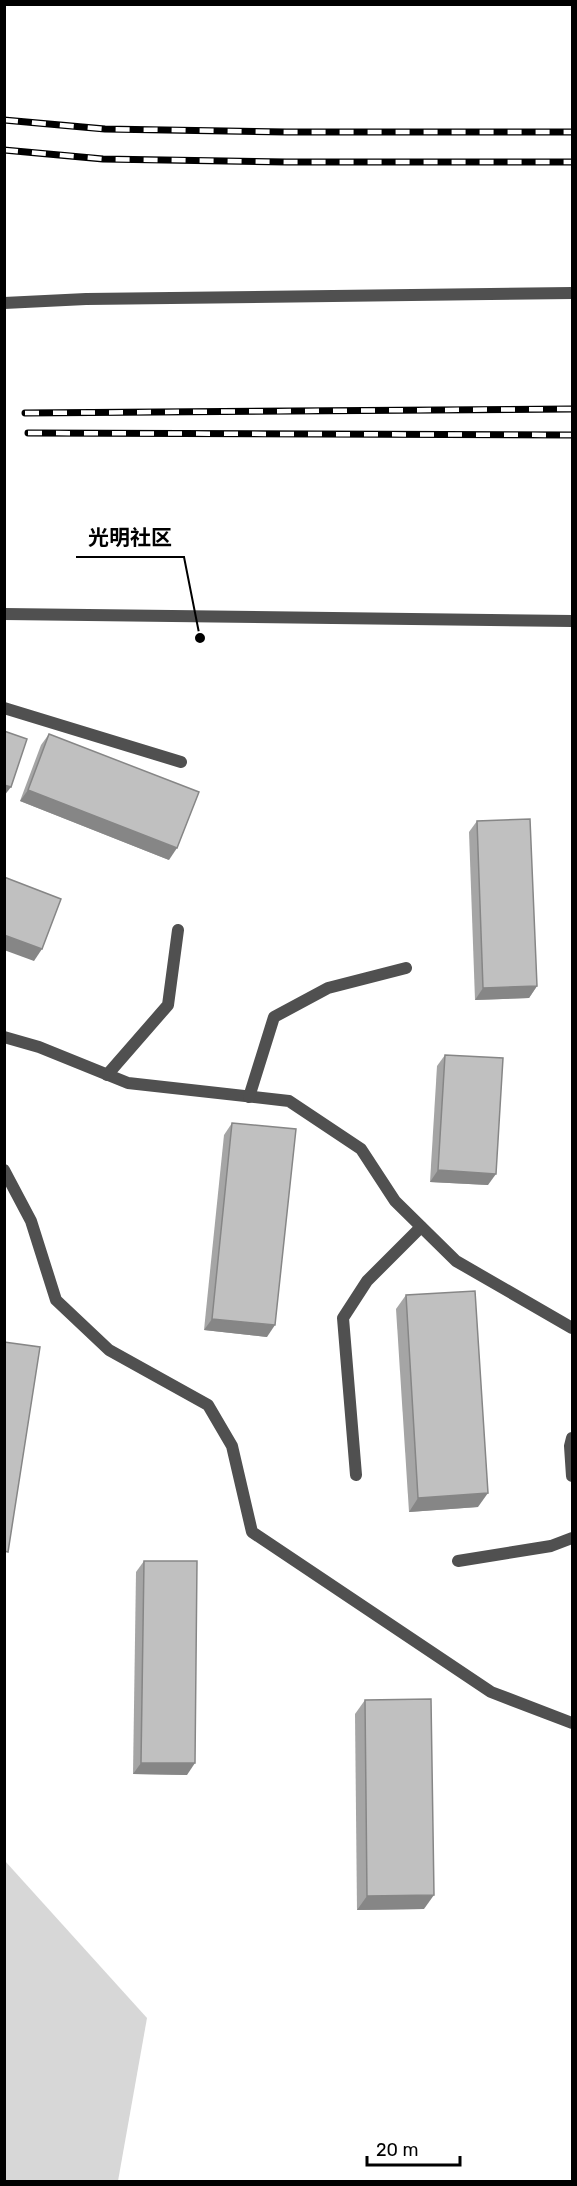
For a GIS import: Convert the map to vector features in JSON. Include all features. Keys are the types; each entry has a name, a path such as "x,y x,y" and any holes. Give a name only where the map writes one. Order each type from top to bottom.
{"street":[{"path":"4,303 110,299 573,293"},
{"path":"4,614 573,621"},
{"path":"4,708 182,762"},
{"path":"107,1075 168,1005 178,930"},
{"path":"249,1097 274,1017 328,988 406,968"},
{"path":"4,1037 39,1047 128,1083 289,1101 361,1149 394,1201 456,1261 573,1328"},
{"path":"4,1170 31,1221 56,1300 109,1350 208,1405 232,1446 252,1532 491,1692 573,1723"},
{"path":"356,1475 343,1318 367,1281 421,1227"},
{"path":"573,1438 570,1446 573,1476"},
{"path":"458,1561 551,1546 573,1538"}],"shaded area":[{"path":"5,1861 147,2018 118,2181 5,2181"}],"building":[{"path":"4,731 27,739 11,787 4,785"},
{"path":"49,734 199,792 177,848 28,790"},
{"path":"530,819 537,986 483,988 477,821"},
{"path":"4,877 61,899 42,949 4,935"},
{"path":"445,1055 503,1058 496,1174 438,1170"},
{"path":"232,1123 296,1129 275,1325 212,1319"},
{"path":"475,1291 488,1493 418,1498 406,1295"},
{"path":"4,1342 40,1347 8,1552 4,1551"},
{"path":"144,1561 197,1561 195,1763 141,1763"},
{"path":"431,1699 434,1895 367,1896 365,1700"}],"railway":[{"path":"4,120 105,129 286,132 572,132"},
{"path":"4,150 103,159 286,162 572,162"},
{"path":"25,413 572,409"},
{"path":"28,433 572,435"}],"place":[{"name":"光明社区","path":"200,638"}]}
